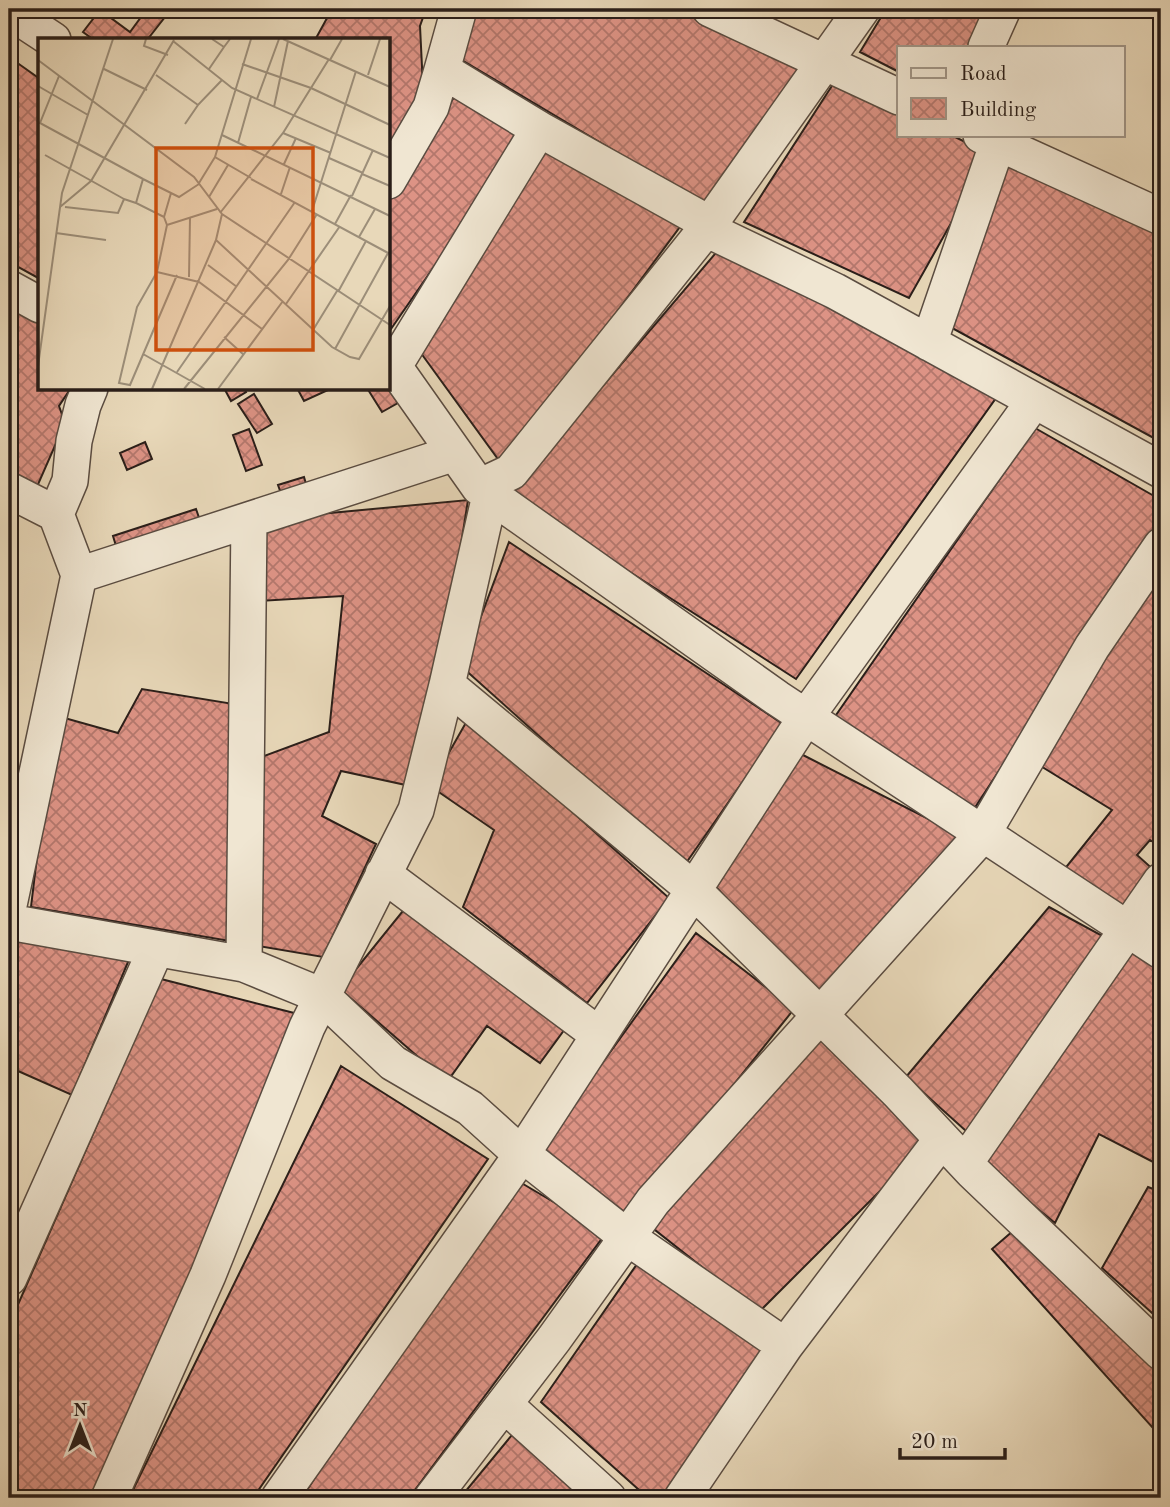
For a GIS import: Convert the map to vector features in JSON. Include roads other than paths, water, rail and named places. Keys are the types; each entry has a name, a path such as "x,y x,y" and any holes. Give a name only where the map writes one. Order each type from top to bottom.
{"street":[{"path":"390,178 431,107 459,9"},
{"path":"710,9 897,96"},
{"path":"109,1498 208,1275 307,1027 416,810 447,685 484,491 511,472 708,227 862,9"},
{"path":"986,46 1003,9"},
{"path":"9,11 50,38"},
{"path":"442,70 708,227 835,291 1161,470"},
{"path":"539,129 391,362 454,453 484,491 806,717 1161,951"},
{"path":"929,343 990,139 1161,217"},
{"path":"9,288 38,304"},
{"path":"56,514 70,481 77,429 89,390"},
{"path":"279,1498 522,1154 806,717 1034,401"},
{"path":"79,575 454,453"},
{"path":"9,490 56,514 79,575 9,905"},
{"path":"244,964 249,520"},
{"path":"432,1498 653,1201 982,835 1092,647 1161,546"},
{"path":"447,685 694,891 820,1014 953,1151 1161,1352"},
{"path":"383,874 599,1035"},
{"path":"682,1498 786,1346 953,1151 1127,931 1161,881"},
{"path":"9,922 244,964 322,996 393,1063 470,1108 522,1154 627,1237 786,1346"},
{"path":"9,1278 156,948"},
{"path":"504,1404 608,1498"}]}
